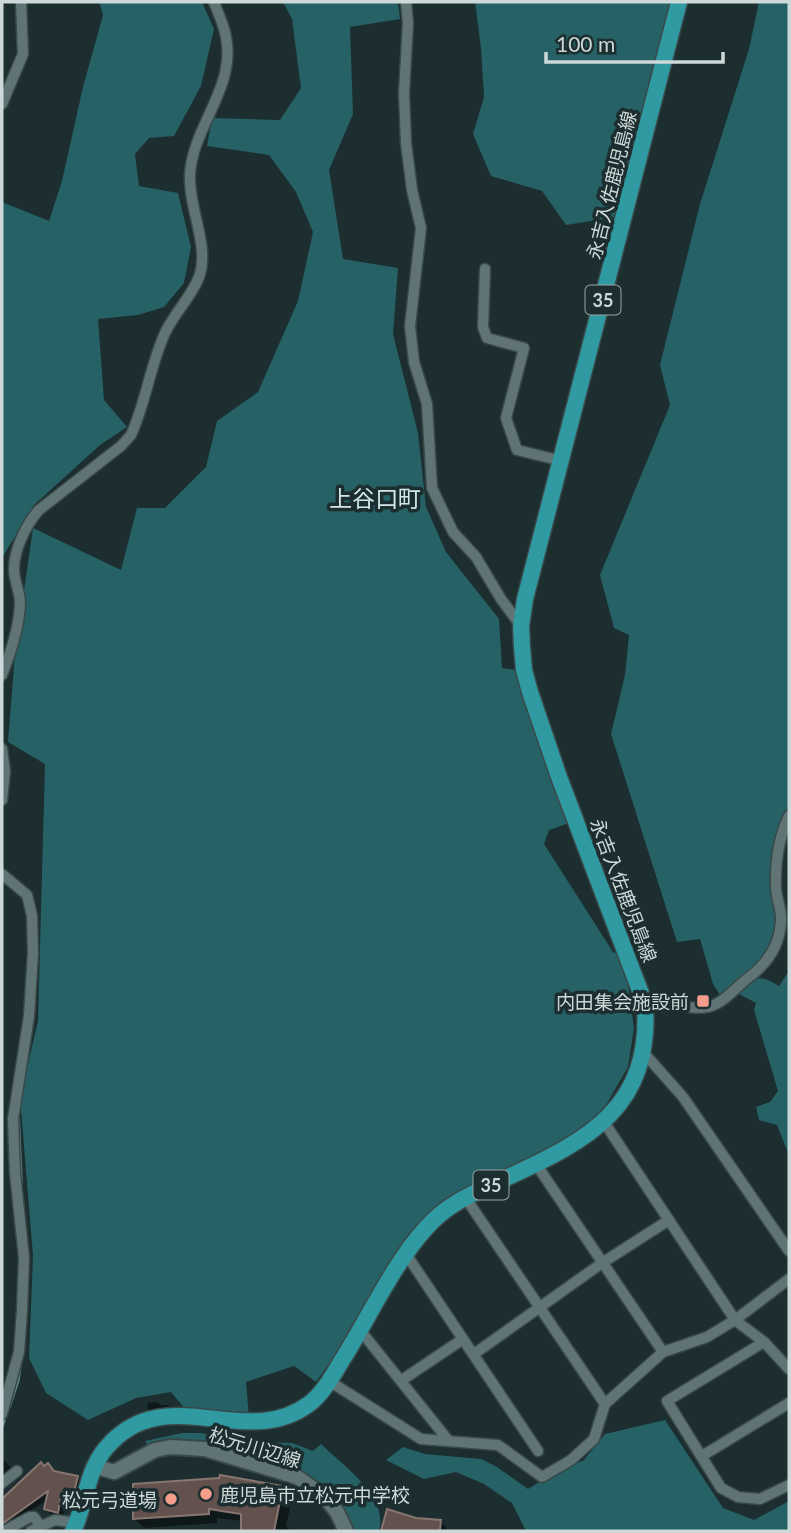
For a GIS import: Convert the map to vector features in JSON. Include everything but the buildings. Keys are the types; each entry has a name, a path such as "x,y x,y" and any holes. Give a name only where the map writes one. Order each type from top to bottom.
{"main road":[{"name":"永吉入佐鹿児島線","path":"75,1527 94,1466 106,1448 138,1424 158,1417 183,1414 249,1423 285,1417 310,1403 329,1381 406,1254 442,1211 587,1135 604,1122 622,1101 636,1078 644,1053 647,1029 645,1004 559,777 530,692 524,670 521,626 525,599 679,2"},
{"name":"松元川辺線","path":"94,1466 114,1472 155,1450 170,1447 205,1449 298,1477 324,1496 337,1512 346,1531"}],"street":[{"path":"2,104 23,54 21,2"},
{"path":"2,675 14,641 20,603 13,570 29,521 131,435 162,338 200,275 201,250 190,192 190,173 194,148 223,86 227,54 223,26 214,2"},
{"path":"406,2 406,143 412,190 421,228 410,326 414,362 427,404 432,488 453,533 475,557 521,626"},
{"path":"485,269 483,327 487,338 524,348 506,418 517,450 562,461"},
{"path":"2,749 5,771 2,800"},
{"path":"645,1004 654,1002 692,1008 713,1005 758,971 773,953 782,920 776,890 778,846 789,816"},
{"path":"2,874 27,895 32,916 33,953 29,1016 13,1119 23,1258 22,1310 19,1352 2,1414"},
{"path":"644,1053 683,1097 789,1251"},
{"path":"604,1122 735,1320 764,1342 789,1369"},
{"path":"536,1164 663,1352"},
{"path":"465,1197 606,1405"},
{"path":"474,1354 669,1220"},
{"path":"406,1254 538,1451"},
{"path":"329,1381 421,1439 498,1446 542,1477 571,1460 594,1439 606,1405 663,1352 707,1337 735,1320 789,1279"},
{"path":"360,1330 448,1440"},
{"path":"402,1380 463,1339"},
{"path":"764,1342 667,1401 721,1488 738,1497 760,1499 789,1485"},
{"path":"702,1456 789,1404"},
{"path":"2,1483 17,1471"},
{"path":"4,1531 30,1517 34,1517 36,1529 55,1520 75,1527"}],"shaded area":[{"path":"99,2 202,2 214,29 201,86 174,136 149,138 135,154 139,186 178,193 191,247 184,283 164,307 138,315 98,319 104,400 127,427 100,445 34,505 2,558 2,202 49,221 62,181 83,87 103,15"},
{"path":"283,2 398,2 400,19 350,27 353,114 329,170 343,259 398,268 393,334 418,433 426,507 446,552 499,619 502,668 516,670 569,823 549,830 544,844 613,952 624,956 634,1028 628,1067 606,1105 582,1130 529,1160 440,1204 412,1235 370,1307 316,1382 294,1366 246,1382 249,1418 190,1415 171,1392 136,1398 88,1420 46,1393 29,1358 33,1256 20,1097 38,1021 45,764 8,742 15,653 33,528 121,570 137,508 165,508 206,467 217,421 258,392 298,301 313,232 296,192 269,155 207,146 212,118 280,120 301,88 292,19"},
{"path":"475,2 674,2 616,217 566,225 542,191 491,176 473,134 484,97"},
{"path":"759,2 789,2 789,805 779,824 772,851 770,891 776,921 768,951 755,968 720,995 713,984 700,939 677,942 611,734 625,675 629,635 614,628 600,575 670,405 660,365 700,204 749,49"},
{"path":"789,971 789,1155 777,1125 759,1120 756,1107 770,1102 778,1091 754,1010 756,1003 739,994 748,983 757,978 779,986"},
{"path":"665,1420 723,1508 754,1520 789,1501 789,1531 526,1531 512,1503 484,1484 456,1472 424,1479 386,1460 403,1447 425,1454 481,1459 528,1489 567,1465 583,1461 605,1434"},
{"path":"182,1433 200,1433 244,1441 292,1443 313,1451 321,1444 352,1472 371,1494 380,1518 379,1531 354,1531 342,1507 349,1497 323,1486 300,1471 223,1447 174,1442 147,1445 145,1441"}],"waterway":[{"path":"18,1113 21,1182"},
{"path":"9,1407 20,1364"},
{"path":"2,1426 6,1414"}],"place":[{"name":"内田集会施設前","path":"703,1001"},
{"name":"鹿児島市立松元中学校","path":"206,1494"},
{"name":"松元弓道場","path":"171,1499"}],"district":[{"name":"上谷口町","path":"375,498"}]}
